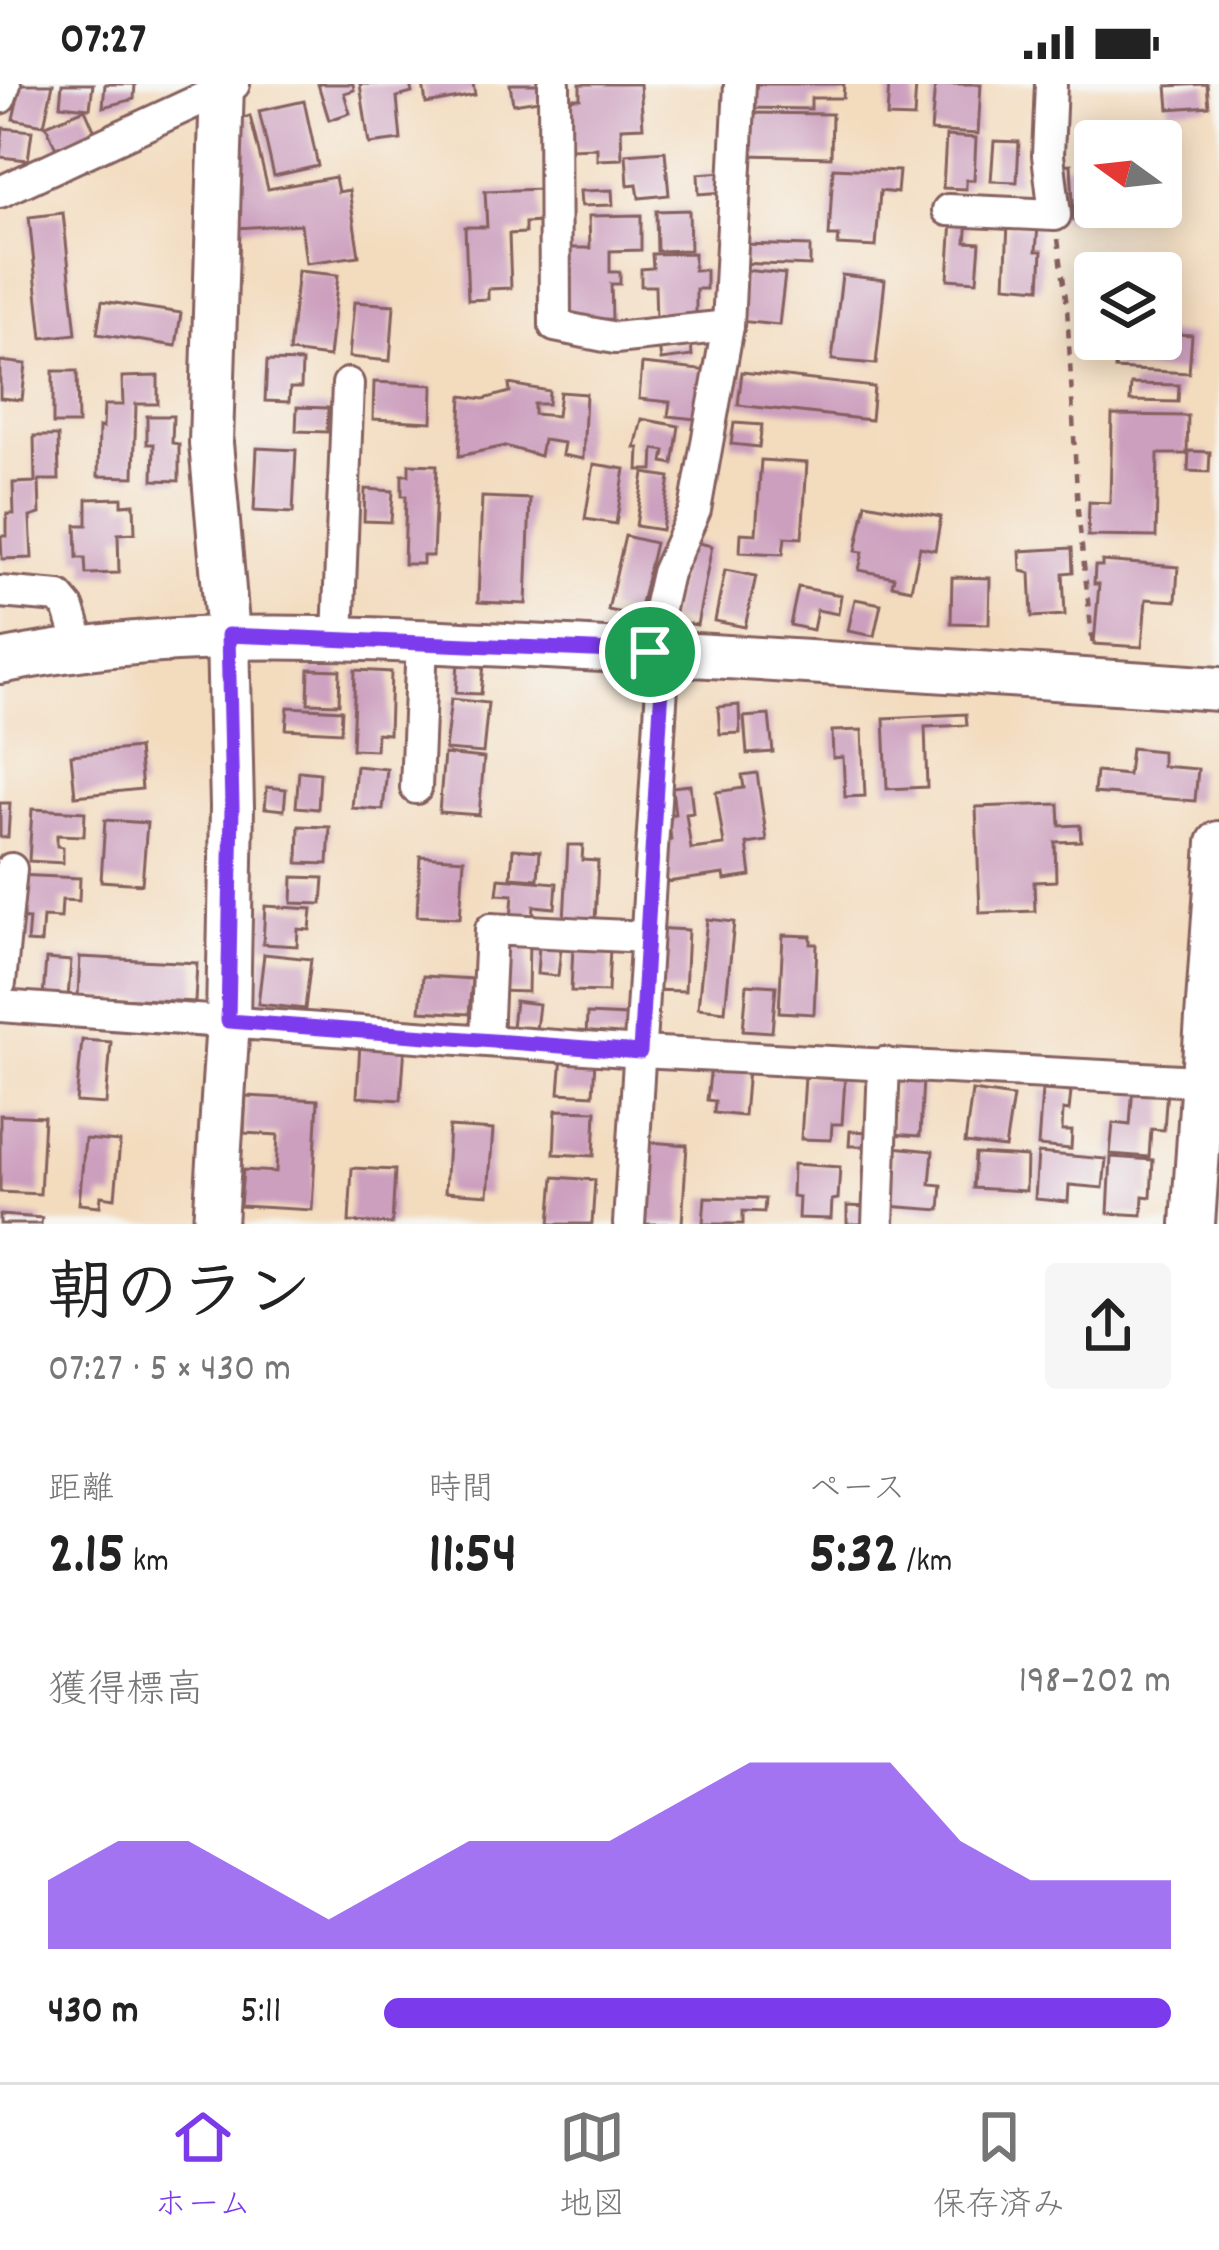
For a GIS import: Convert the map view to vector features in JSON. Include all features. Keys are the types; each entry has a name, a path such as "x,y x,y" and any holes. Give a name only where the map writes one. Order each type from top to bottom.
{"street":[{"path":"0,98 5,84"},
{"path":"554,84 555,326 615,338 728,326"},
{"path":"629,1224 657,652 667,573 694,509 728,326 740,84"},
{"path":"948,210 1055,215 1048,155 1051,84"},
{"path":"0,192 226,85 211,443 228,635 232,807 228,1021 215,1224"},
{"path":"338,638 348,384"},
{"path":"0,592 59,597 81,648"},
{"path":"0,662 81,648 228,635 657,652 1219,689"},
{"path":"416,788 422,641"},
{"path":"1193,1224 1210,1082 1219,844"},
{"path":"0,983 11,869"},
{"path":"486,1040 491,929 646,937"},
{"path":"0,1006 640,1052 1210,1082"},
{"path":"884,1063 885,1223"}],"path":[{"path":"1055,215 1066,306 1078,511 1097,681"}],"building":[{"path":"21,84 53,84 44,125 13,119"},
{"path":"62,84 93,84 90,108 60,105"},
{"path":"105,84 135,84 134,99 103,107"},
{"path":"318,84 353,84 354,90 344,93 350,113 329,120"},
{"path":"360,84 410,84 412,93 397,97 401,140 369,144"},
{"path":"423,84 473,84 475,95 426,104"},
{"path":"510,84 543,84 545,99 513,104"},
{"path":"580,84 640,84 643,127 621,128 622,159 597,160 597,148 567,149 565,110 573,98 580,98"},
{"path":"752,84 844,84 843,98 811,98 811,109 751,108"},
{"path":"889,84 916,84 914,118 887,117"},
{"path":"935,84 981,84 978,134 931,131"},
{"path":"1207,84 1209,106 1169,109 1167,86"},
{"path":"304,101 318,166 274,176 259,111"},
{"path":"85,109 95,132 56,149 46,125"},
{"path":"746,113 832,114 831,157 746,155"},
{"path":"250,116 268,189 335,177 338,192 349,190 359,256 306,263 301,224 237,228 234,121"},
{"path":"3,128 32,131 28,160 0,157"},
{"path":"946,136 976,138 974,180 966,180 966,189 943,188"},
{"path":"994,141 1019,142 1017,182 991,181"},
{"path":"665,151 669,195 639,198 637,184 628,185 626,154"},
{"path":"1071,164 1074,220 1062,221 1058,165"},
{"path":"833,168 899,171 897,193 880,191 876,247 838,245 839,236 829,236"},
{"path":"723,172 724,192 699,194 698,174"},
{"path":"540,189 541,222 525,223 525,233 509,234 511,288 488,289 488,299 468,300 465,227 487,227 485,191"},
{"path":"612,190 613,205 581,206 580,191"},
{"path":"689,210 690,250 657,251 656,211"},
{"path":"63,213 76,334 42,338 29,217"},
{"path":"641,215 641,250 610,251 610,272 620,272 620,284 611,284 612,319 561,320 560,248 590,248 589,216"},
{"path":"952,220 968,221 966,242 980,243 977,281 948,279"},
{"path":"1008,224 1038,226 1040,288 1005,285"},
{"path":"739,244 810,246 810,266 738,263"},
{"path":"694,253 694,270 706,270 706,289 696,289 696,321 656,322 655,286 641,286 641,269 653,268 652,254"},
{"path":"743,270 785,274 779,325 738,321"},
{"path":"298,271 338,275 329,357 289,352"},
{"path":"842,275 885,280 876,364 832,360"},
{"path":"102,301 181,313 176,346 97,334"},
{"path":"354,302 394,305 390,361 349,357"},
{"path":"1182,334 1192,335 1189,373 1115,369 1116,360 1182,360"},
{"path":"691,342 692,356 661,360 659,345"},
{"path":"0,361 26,364 22,400 0,398"},
{"path":"267,361 302,362 301,388 290,388 289,402 265,401"},
{"path":"642,364 710,371 705,420 668,416 670,402 639,399"},
{"path":"53,371 77,371 78,424 53,424"},
{"path":"742,372 874,387 871,420 738,405"},
{"path":"158,376 158,404 136,404 134,477 98,476 104,405 123,405 122,377"},
{"path":"374,382 433,385 432,422 373,419"},
{"path":"509,384 549,391 548,404 534,404 534,414 557,416 560,392 586,394 583,459 562,455 564,443 543,440 540,456 505,446 459,456 462,396 484,399 510,392"},
{"path":"1131,384 1179,385 1178,402 1130,401"},
{"path":"297,407 328,408 327,432 296,431"},
{"path":"1112,415 1188,416 1187,454 1158,454 1156,537 1088,536 1089,502 1110,503"},
{"path":"147,416 173,416 179,481 153,480 154,444 147,444"},
{"path":"642,419 679,426 673,464 663,462 665,451 654,449 653,470 638,470 639,448 635,448"},
{"path":"734,423 762,425 759,447 731,444"},
{"path":"34,436 58,436 59,480 39,480 40,514 30,517 32,558 2,559 1,536 7,536 7,514 14,514 13,483 35,482"},
{"path":"257,448 296,450 293,513 254,511"},
{"path":"1189,451 1210,452 1209,472 1188,471"},
{"path":"761,460 807,463 802,538 785,537 783,554 740,552 741,533 756,534"},
{"path":"409,464 437,465 433,556 423,556 423,564 404,564 402,475 409,475"},
{"path":"594,464 625,469 616,524 585,519"},
{"path":"644,473 670,477 662,530 636,526"},
{"path":"365,489 393,491 391,522 364,521"},
{"path":"482,497 530,499 526,604 478,602"},
{"path":"122,498 122,505 134,504 135,533 118,534 119,573 86,574 85,558 77,558 76,525 87,525 87,499"},
{"path":"866,503 941,517 935,550 920,547 911,589 892,585 894,577 859,570 863,552 856,551"},
{"path":"625,536 655,543 638,616 608,610"},
{"path":"685,540 712,546 697,625 669,620"},
{"path":"1072,548 1073,572 1063,573 1065,615 1032,617 1030,573 1021,571 1020,551"},
{"path":"1102,561 1178,567 1176,601 1146,599 1142,647 1094,644 1099,584 1094,584 1095,566 1102,566"},
{"path":"725,570 756,576 745,627 715,621"},
{"path":"952,577 990,578 989,624 951,623"},
{"path":"798,587 841,595 838,614 817,610 813,630 790,625"},
{"path":"855,599 881,604 874,636 848,631"},
{"path":"458,662 484,664 481,694 456,693"},
{"path":"309,669 340,670 339,704 308,703"},
{"path":"355,670 391,672 389,734 377,733 376,750 352,749"},
{"path":"451,699 488,703 483,753 445,750"},
{"path":"739,705 740,733 720,734 718,707"},
{"path":"288,707 342,710 341,732 286,729"},
{"path":"966,714 967,725 925,727 927,787 887,789 884,718"},
{"path":"769,715 773,752 747,754 744,717"},
{"path":"862,730 865,796 845,797 843,757 833,758 832,731"},
{"path":"138,748 142,789 75,796 71,755"},
{"path":"1131,748 1162,751 1162,766 1198,769 1195,801 1094,793 1096,772 1128,775"},
{"path":"444,754 484,758 479,815 439,812"},
{"path":"356,766 387,769 383,810 352,808"},
{"path":"299,771 320,773 318,809 296,807"},
{"path":"757,773 767,841 747,844 751,876 725,880 724,874 667,882 662,841 671,840 672,787 690,785 693,813 686,814 691,849 724,845 716,792 744,788 742,775"},
{"path":"267,787 286,789 284,810 265,808"},
{"path":"0,803 10,803 8,837 0,837"},
{"path":"1059,804 1060,826 1080,825 1081,841 1055,842 1056,881 1034,882 1035,911 980,913 976,807"},
{"path":"32,809 85,812 84,836 57,835 63,863 29,861"},
{"path":"105,820 147,823 142,884 101,881"},
{"path":"299,826 330,827 328,864 298,863"},
{"path":"568,845 583,845 582,860 598,861 595,922 564,921"},
{"path":"513,849 540,851 538,879 511,877"},
{"path":"420,856 464,859 460,918 417,916"},
{"path":"16,875 80,878 79,901 62,900 61,918 43,917 41,943 27,942 29,919 14,918"},
{"path":"293,877 324,878 322,904 292,903"},
{"path":"499,878 557,883 555,908 534,906 533,919 511,918 513,895 497,894"},
{"path":"265,906 312,909 310,930 298,929 297,946 263,944"},
{"path":"707,919 734,922 725,1011 698,1008"},
{"path":"651,928 688,930 685,991 648,990"},
{"path":"783,935 811,936 811,944 817,944 814,1014 779,1012"},
{"path":"498,942 529,943 528,992 496,991"},
{"path":"539,946 561,948 558,976 537,974"},
{"path":"573,946 610,947 608,992 571,991"},
{"path":"264,954 311,959 305,1009 258,1004"},
{"path":"80,957 197,963 195,1002 78,996"},
{"path":"46,959 71,961 68,998 43,997"},
{"path":"423,976 472,979 469,1014 420,1011"},
{"path":"747,984 776,986 772,1032 743,1030"},
{"path":"515,1001 539,1004 536,1030 512,1027"},
{"path":"587,1014 627,1016 626,1039 586,1037"},
{"path":"82,1040 111,1042 106,1104 76,1102"},
{"path":"360,1043 405,1045 401,1100 357,1097"},
{"path":"562,1057 595,1059 593,1095 559,1093"},
{"path":"711,1066 748,1069 744,1116 714,1113 715,1101 707,1100"},
{"path":"805,1077 845,1079 842,1124 832,1124 831,1140 801,1139"},
{"path":"895,1077 923,1079 920,1136 892,1134"},
{"path":"1133,1086 1167,1089 1164,1130 1151,1129 1149,1157 1110,1154 1113,1123 1130,1125"},
{"path":"1042,1090 1071,1092 1069,1111 1063,1110 1062,1131 1072,1131 1071,1149 1038,1146"},
{"path":"972,1091 1013,1097 1005,1148 965,1143"},
{"path":"246,1096 318,1100 312,1210 240,1206 243,1170 276,1172 278,1135 244,1133"},
{"path":"556,1110 596,1111 594,1156 554,1154"},
{"path":"0,1115 44,1117 40,1194 0,1192"},
{"path":"449,1127 493,1130 488,1195 445,1192"},
{"path":"850,1131 870,1132 870,1146 849,1146"},
{"path":"85,1139 120,1142 115,1198 101,1196 100,1206 79,1204"},
{"path":"649,1142 687,1145 682,1224 643,1224"},
{"path":"893,1147 933,1151 930,1184 942,1185 940,1210 888,1206"},
{"path":"1038,1153 1106,1159 1103,1188 1069,1185 1068,1202 1035,1199"},
{"path":"975,1154 1027,1157 1026,1191 973,1188"},
{"path":"1111,1157 1153,1160 1151,1197 1143,1196 1142,1215 1108,1213"},
{"path":"793,1164 840,1167 831,1219 798,1218 799,1197 792,1196"},
{"path":"352,1168 395,1170 392,1224 349,1222"},
{"path":"554,1177 595,1180 592,1224 550,1224"},
{"path":"705,1197 765,1199 764,1212 743,1211 743,1224 703,1224"},
{"path":"847,1206 867,1207 866,1224 847,1224"},
{"path":"0,1215 42,1218 41,1224 0,1224"}],"route":[{"path":"228,635 650,652 664,653 640,1052 228,1021 232,807 228,635"}]}
